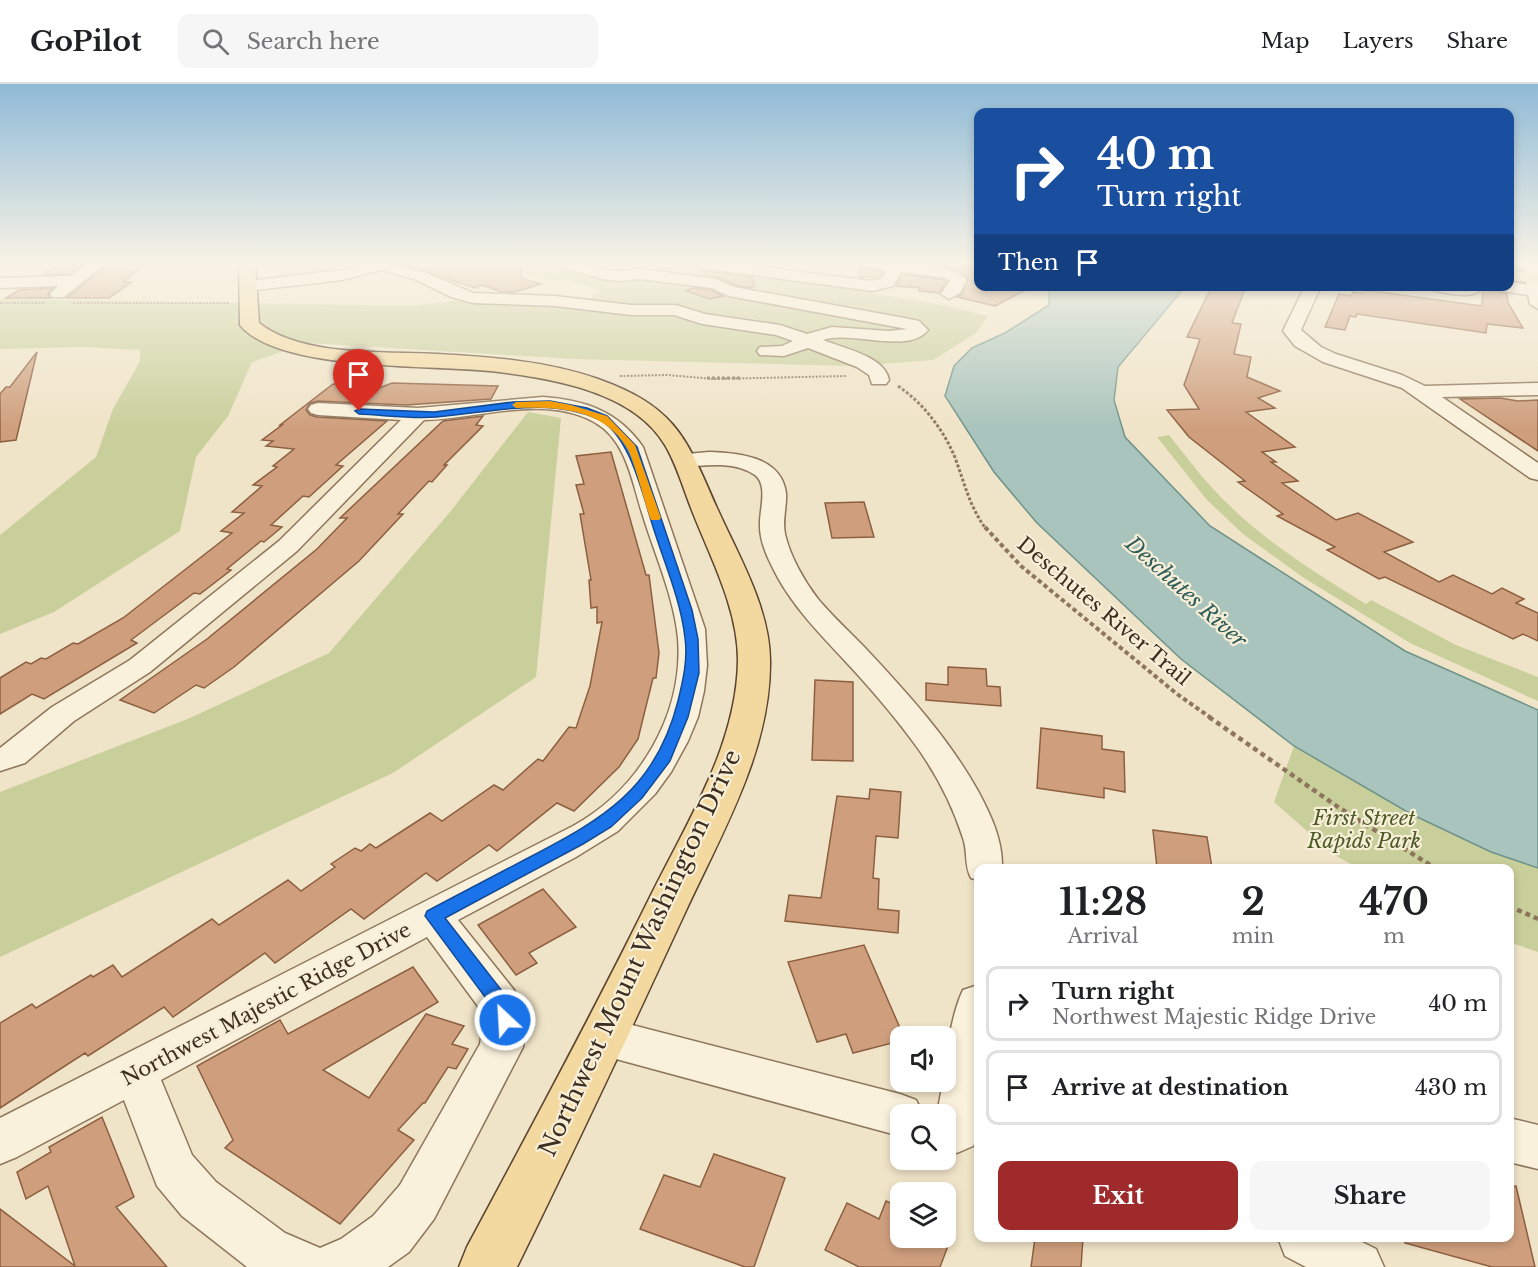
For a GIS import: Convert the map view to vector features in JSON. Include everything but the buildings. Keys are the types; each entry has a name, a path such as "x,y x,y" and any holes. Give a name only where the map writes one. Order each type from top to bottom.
{"main road":[{"path":"250,318 250,325 262,336 291,348 327,353 497,366 578,379 616,392 636,402 652,413 676,444"},
{"name":"Northwest Mount Washington Drive","path":"487,1267 605,1037 741,743 750,702 754,659 746,618 735,584 676,444"}],"street":[{"path":"700,318 780,330 810,340 864,363 878,373 879,380"},
{"path":"766,351 785,351 831,332 867,332 902,336 919,330 913,325 878,318"},
{"path":"1297,318 1292,331 1298,340 1325,356 1389,375 1422,392 1538,473"},
{"path":"1422,392 1538,389"},
{"name":"Northwest Majestic Ridge Drive","path":"0,1142 563,848 605,823 636,795 662,761 681,717 692,673 692,639 686,610 632,447 604,418 584,410 550,404 513,405 449,414 418,415 318,409"},
{"path":"0,760 13,755 63,714 140,666 279,553 418,415"},
{"path":"676,444 717,458 753,465 764,471 772,482 774,494 770,517 774,540 792,579 806,602 923,733 958,784 982,843 984,864"},
{"path":"336,1267 357,1259 392,1234 417,1202 501,1047 505,1020 499,1002 434,916"},
{"path":"960,1132 974,1031"},
{"path":"605,1037 890,1112"},
{"path":"136,1072 174,1170 200,1199 267,1251 296,1266 304,1267"},
{"path":"1514,1141 1538,1147"},
{"path":"1311,1242 1358,1267"}],"path":[{"name":"Deschutes River Trail","path":"578,379 667,375 714,379 836,375 879,380 898,386 911,395 934,420 953,454 972,507 985,527 1021,566 1177,694 1338,807 1428,864"},
{"path":"1514,908 1538,919"}],"green space":[{"path":"0,318 986,318 976,333 933,360 855,366 574,359 308,343 252,362 228,416 196,457 180,531 54,612 0,634 0,535 96,457 113,409 140,361 140,350 83,347 0,349"},
{"path":"528,412 561,418 536,677 393,773 0,957 0,792 190,718 329,653 450,512"},
{"path":"1169,435 1223,500 1247,522 1313,571 1366,604 1371,600 1456,645 1538,677 1538,701 1410,643 1304,578 1243,534 1207,500 1157,437"},
{"name":"First Street Rapids Park","path":"1294,746 1443,828 1538,868 1538,952 1514,944 1514,864 1351,864 1333,854 1274,802"}],"water":[{"name":"Deschutes River","path":"1028,318 1159,318 1118,367 1114,400 1125,437 1210,526 1405,651 1538,710 1538,868 1491,852 1411,814 1294,746 1181,659 1037,523 994,472 945,396 954,366 972,348 1005,333"}],"slow traffic":[{"path":"516,405 550,404 594,413 604,418 622,434 632,447 655,518"}],"route":[{"path":"359,411 418,415 449,414 513,405 550,404 584,410 604,418 622,434 632,447 686,610 692,639 692,673 681,717 662,761 636,795 605,823 578,840 434,916 499,1002 505,1020"}]}
